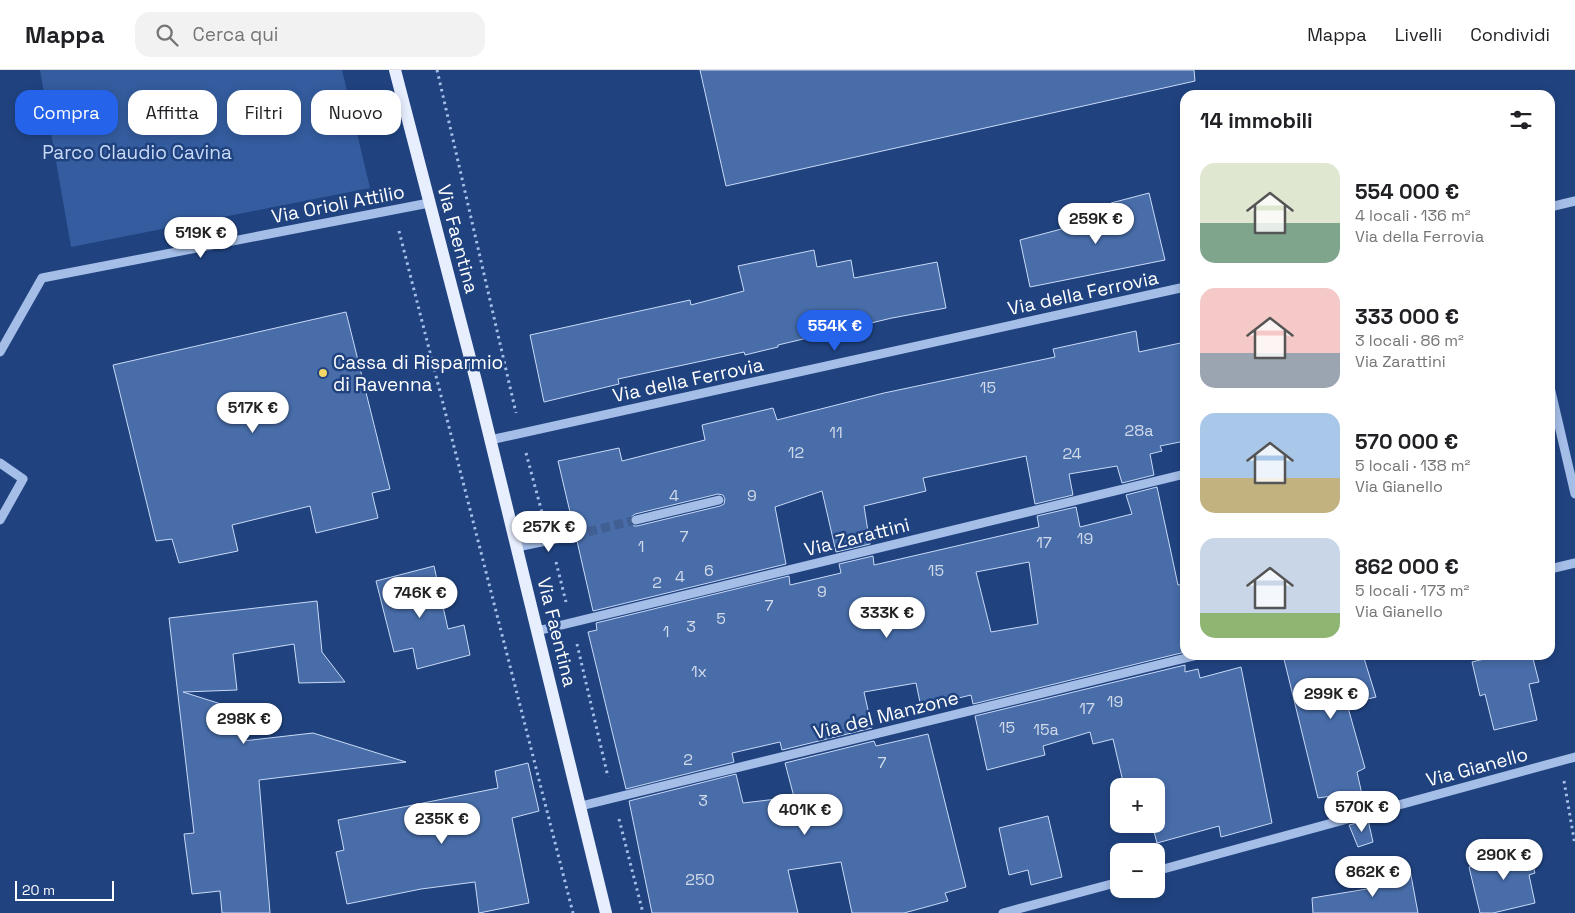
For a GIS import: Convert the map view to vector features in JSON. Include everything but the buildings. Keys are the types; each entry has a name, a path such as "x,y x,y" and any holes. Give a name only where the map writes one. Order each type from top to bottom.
{"main road":[{"name":"Via Faentina","path":"395,70 517,547 606,913"}],"street":[{"path":"1555,205 1575,201"},
{"name":"Via Orioli Attilio","path":"0,352 42,278 429,203"},
{"name":"Via della Ferrovia","path":"490,440 1180,288"},
{"path":"1555,408 1575,494"},
{"path":"0,463 23,479 0,520"},
{"name":"Via Zarattini","path":"537,631 1180,475"},
{"path":"636,520 719,500"},
{"path":"517,547 575,535"},
{"path":"1555,568 1575,563"},
{"name":"Via del Manzone","path":"581,806 1180,659"},
{"name":"Via Gianello","path":"1165,869 1575,757"},
{"path":"1007,912 1110,884"}],"path":[{"path":"437,70 521,434 572,623 613,798 643,913"},
{"path":"394,211 574,913"},
{"path":"1561,761 1575,845"}],"green space":[{"name":"Parco Claudio Cavina","path":"40,70 342,70 347,90 311,90 311,135 357,135 370,188 71,247 51,135 118,135 118,90 44,90"}],"tunnel":[{"path":"575,535 636,520"}],"place":[{"name":"Cassa di Risparmio di Ravenna","path":"323,373"}]}
